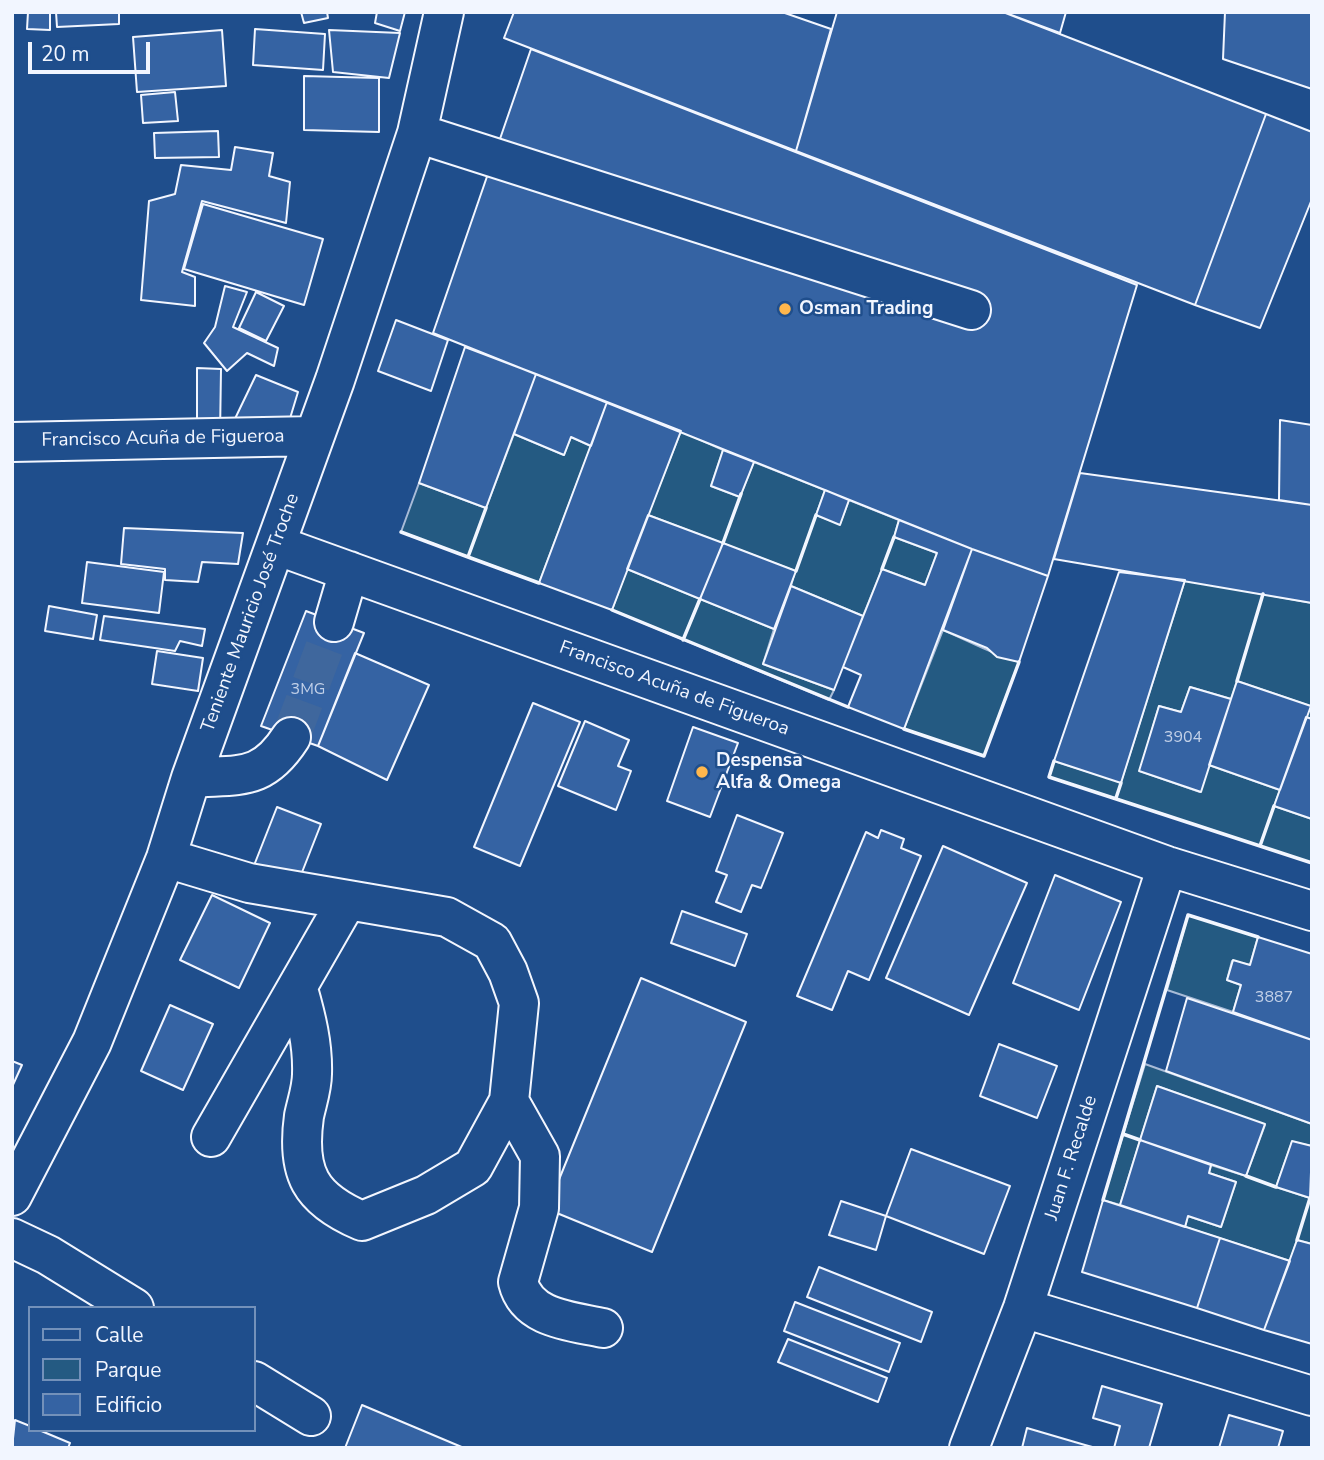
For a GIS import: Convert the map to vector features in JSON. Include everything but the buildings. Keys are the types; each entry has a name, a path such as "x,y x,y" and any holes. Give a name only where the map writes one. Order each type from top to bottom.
{"street":[{"name":"Teniente Mauricio José Troche","path":"12,1196 92,1042 166,858 191,778 276,545 417,133 444,12"},
{"path":"417,133 971,310"},
{"name":"Francisco Acuña de Figueroa","path":"12,442 314,436"},
{"name":"Francisco Acuña de Figueroa","path":"276,545 1167,866 1312,911"},
{"path":"334,622 349,571"},
{"path":"191,778 249,774 276,760 290,737"},
{"path":"166,858 249,883 346,902 447,917 492,942 508,972 519,1003 509,1101 473,1167 426,1195 362,1221 334,1209 311,1188 301,1152 313,1076 310,1032 298,989"},
{"name":"Juan F. Recalde","path":"969,1448 1023,1308 1167,866"},
{"path":"211,1137 346,902"},
{"path":"509,1101 540,1156 539,1208 518,1282 521,1293 527,1303 552,1317 603,1328"},
{"path":"12,1238 48,1255 131,1306"},
{"path":"1023,1308 1312,1396"},
{"path":"256,1382 311,1416"}],"green space":[{"path":"681,431 723,450 711,486 740,497 754,462 825,490 816,515 840,524 849,500 899,520 894,537 937,553 925,585 882,569 863,616 791,586 795,571 648,515"},
{"path":"514,434 564,455 571,437 591,446 539,583 401,532 419,483 486,508"},
{"path":"627,569 774,629 763,664 834,690 829,700 612,610"},
{"path":"1185,580 1312,603 1312,719 1306,717 1310,706 1237,681 1231,699 1190,687 1181,712 1159,706 1140,771 1200,792 1209,765 1280,790 1274,806 1312,819 1312,863 1049,777 1054,761 1121,782"},
{"path":"943,630 1019,662 984,756 904,729"},
{"path":"1188,915 1258,937 1250,965 1232,961 1227,980 1241,985 1233,1012 1167,990"},
{"path":"1145,1064 1312,1124 1312,1146 1292,1142 1276,1187 1310,1198 1312,1193 1312,1244 1297,1240 1290,1261 1185,1227 1188,1216 1221,1227 1236,1182 1209,1173 1211,1165 1246,1176 1265,1125 1157,1086 1120,1205 1103,1200"}],"tunnel":[{"path":"291,737 334,622"}],"wall":[{"path":"723,543 741,494"},
{"path":"486,508 468,557 539,583"},
{"path":"796,571 816,515"},
{"path":"401,532 468,557"},
{"path":"882,569 894,537"},
{"path":"1237,681 1263,594"},
{"path":"683,640 700,599"},
{"path":"612,610 848,707"},
{"path":"904,729 984,756 1019,662"},
{"path":"1054,761 1049,777 1312,863"},
{"path":"1116,798 1121,783"},
{"path":"1260,846 1274,806"},
{"path":"1103,1200 1188,915 1258,937"},
{"path":"1123,1134 1140,1140"},
{"path":"1246,1176 1276,1187"},
{"path":"1297,1240 1310,1198"}],"place":[{"name":"Osman Trading","path":"785,309"},
{"name":"Despensa Alfa & Omega","path":"702,772"}]}
